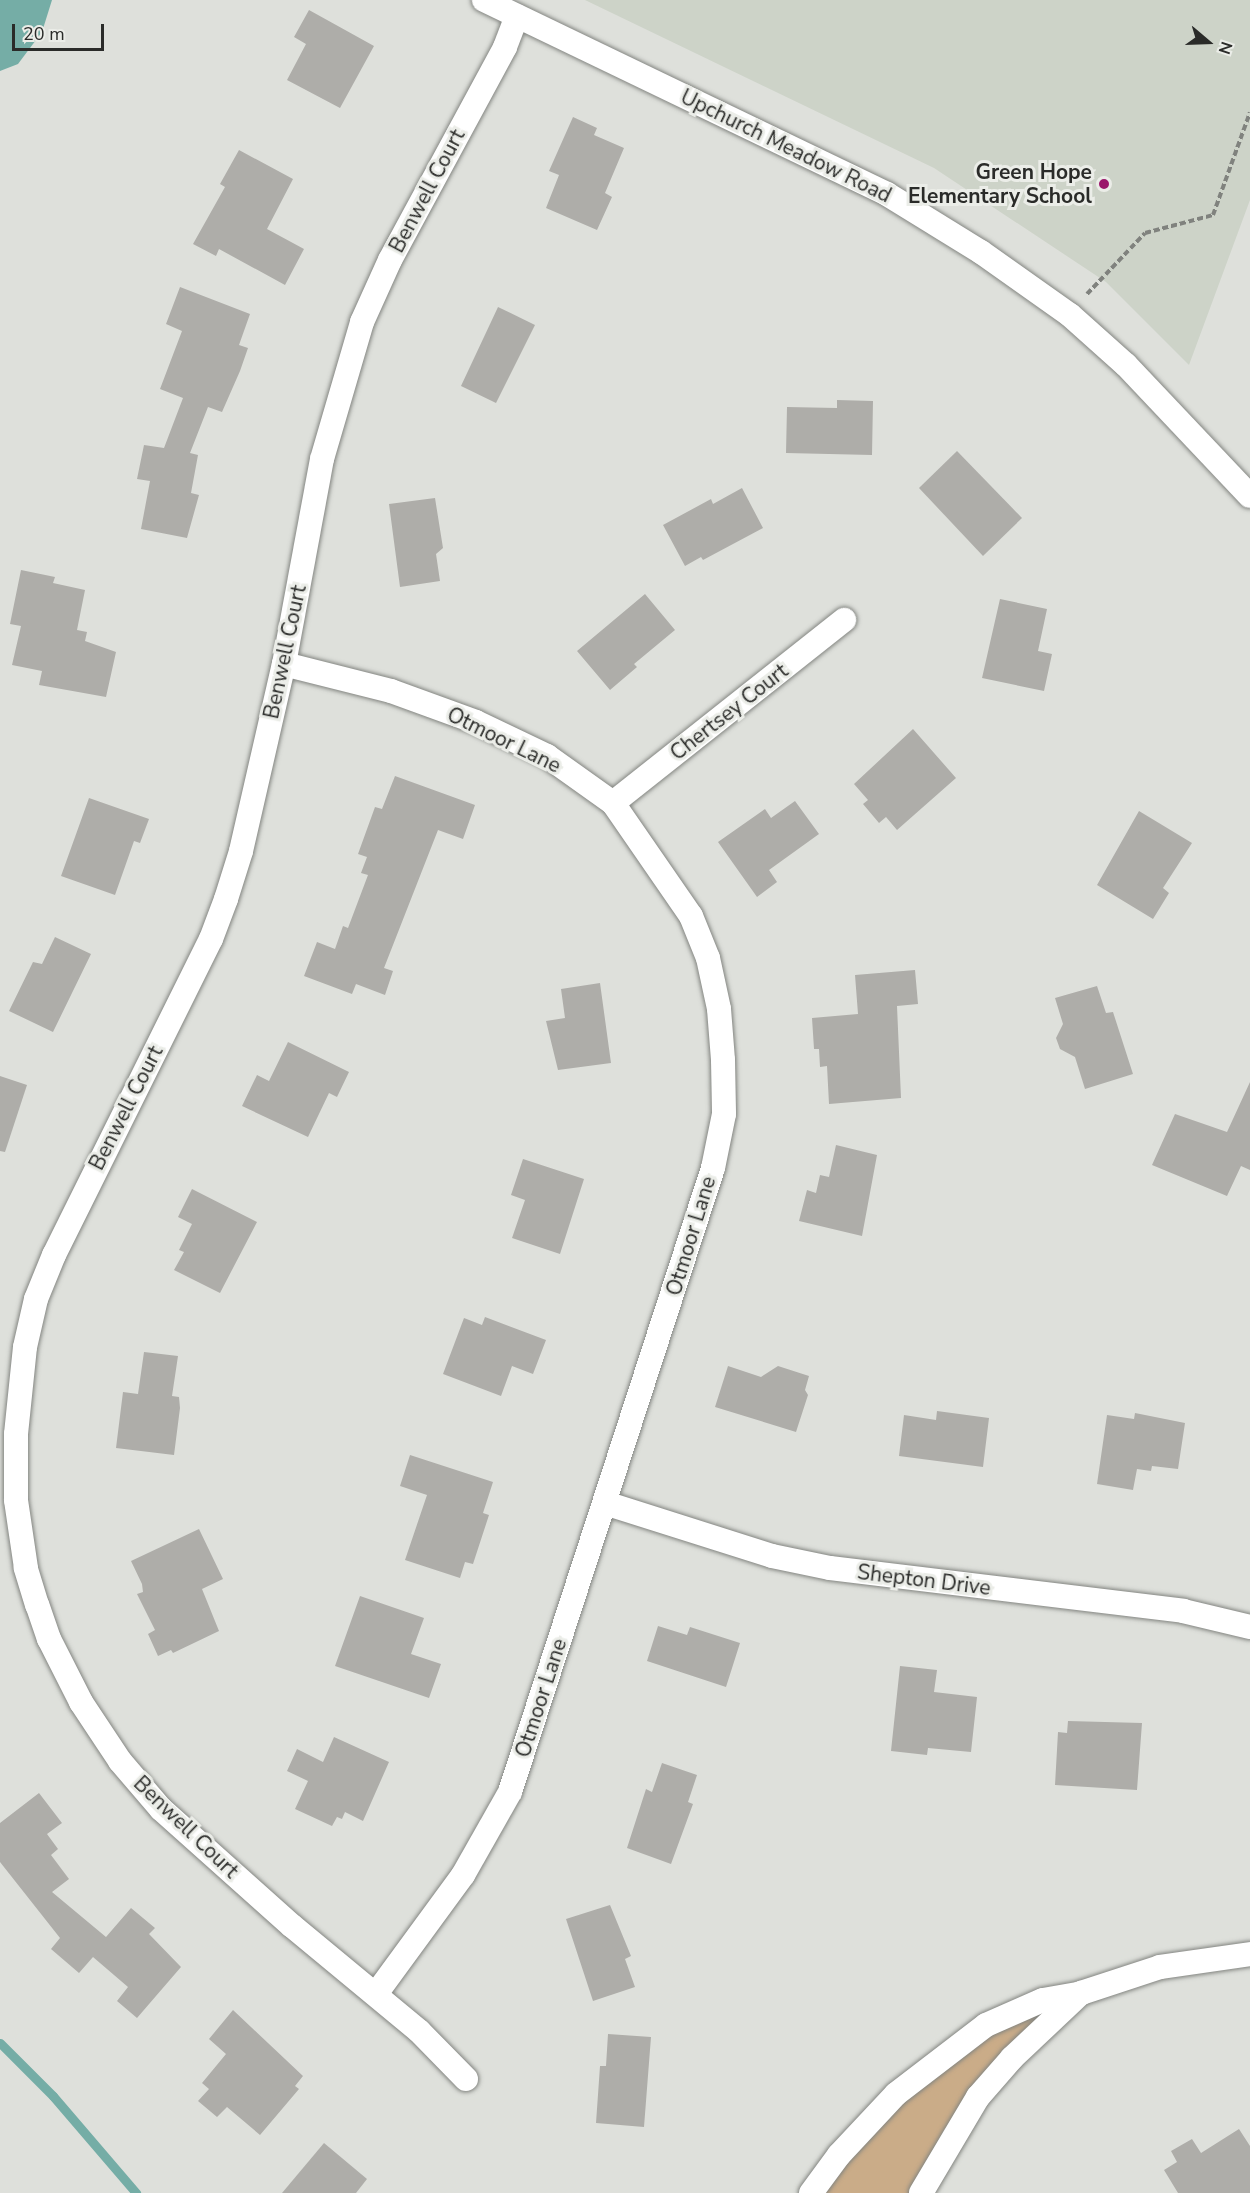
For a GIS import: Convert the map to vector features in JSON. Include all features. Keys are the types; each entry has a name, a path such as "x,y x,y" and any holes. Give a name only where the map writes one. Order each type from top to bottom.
{"street":[{"name":"Upchurch Meadow Road","path":"484,0 887,194 981,252 1070,315 1126,365 1250,496"},
{"name":"Benwell Court","path":"466,2079 419,2031 292,1926 161,1809 120,1761 81,1702 49,1640 26,1568 16,1500 18,1391 36,1299 76,1206 211,939 241,851 284,664 322,459 362,322 390,260 518,16"},
{"name":"Chertsey Court","path":"614,803 844,620"},
{"name":"Otmoor Lane","path":"284,664 391,691 476,722 547,756 614,803 674,886 692,916 708,958 719,1009 724,1114 696,1223 510,1792 463,1875 376,1995"},
{"name":"Shepton Drive","path":"606,1503 772,1556 830,1568 1183,1611 1250,1627"},
{"path":"811,2193 867,2122 942,2055 1017,2009 1043,2000 1081,1993 1160,1966 1250,1954"},
{"path":"921,2193 978,2097 1012,2058 1081,1993"}],"path":[{"path":"1085,296 1145,233 1213,215 1250,112"}],"shaded area":[{"name":"Green Hope Elementary School","path":"585,0 1250,0 1250,200 1189,365 1106,282 934,168"},
{"path":"1058,2004 1000,2057 944,2130 909,2193 823,2193 891,2110 959,2051"}],"water":[{"path":"0,0 52,0 42,32 18,64 0,71"}],"building":[{"path":"309,10 374,46 340,108 287,80 306,44 294,37"},
{"path":"573,117 597,128 594,135 624,148 605,193 612,197 597,230 546,208 559,175 549,171"},
{"path":"239,150 293,179 267,229 304,249 285,285 219,249 216,256 193,244 225,187 220,184"},
{"path":"180,287 250,314 239,345 248,348 240,371 222,412 208,407 190,453 198,455 191,493 199,495 187,538 141,529 150,481 137,479 144,445 164,448 183,398 160,389 182,331 166,324"},
{"path":"498,307 535,325 496,403 461,386"},
{"path":"837,400 873,401 872,455 786,453 787,407 837,408"},
{"path":"957,451 1022,518 983,556 919,488"},
{"path":"742,488 763,528 703,560 701,557 685,566 663,525 711,499 713,504"},
{"path":"435,498 443,548 436,554 440,581 400,587 389,504"},
{"path":"21,570 55,577 53,583 85,590 77,630 87,632 85,641 116,652 106,697 39,685 42,671 12,665 21,626 10,624"},
{"path":"645,594 675,630 634,664 637,667 610,690 577,651"},
{"path":"1000,599 1047,609 1038,651 1052,654 1044,691 982,678"},
{"path":"913,729 956,778 897,830 886,817 879,823 863,804 868,800 854,784"},
{"path":"395,776 475,805 463,839 438,830 384,968 393,971 385,995 356,984 352,994 304,976 317,942 335,949 343,926 348,928 368,875 361,873 367,857 358,854 375,807 382,809"},
{"path":"89,798 149,819 140,843 134,841 115,895 61,876"},
{"path":"795,801 819,834 769,870 777,882 757,897 718,842 765,809 771,818"},
{"path":"1139,811 1192,843 1163,888 1169,893 1153,919 1097,885"},
{"path":"55,937 91,954 53,1032 9,1011 33,962 42,964"},
{"path":"915,970 918,1004 897,1006 901,1098 829,1104 827,1066 820,1067 819,1049 814,1049 812,1018 858,1014 855,975"},
{"path":"600,983 611,1063 558,1070 546,1021 565,1018 561,989"},
{"path":"1097,986 1106,1013 1113,1012 1133,1074 1085,1089 1075,1057 1060,1049 1056,1038 1063,1024 1055,998"},
{"path":"288,1042 349,1072 337,1097 329,1093 308,1137 242,1106 257,1075 269,1081"},
{"path":"0,1076 27,1085 5,1152 0,1151"},
{"path":"1250,1082 1250,1170 1241,1166 1227,1196 1152,1165 1175,1114 1227,1132"},
{"path":"836,1145 877,1155 862,1236 799,1221 807,1190 816,1193 820,1175 829,1177"},
{"path":"523,1159 584,1179 560,1254 512,1238 525,1200 511,1195"},
{"path":"192,1189 257,1222 220,1293 174,1270 184,1252 179,1250 192,1224 178,1217"},
{"path":"485,1317 546,1340 533,1374 512,1366 501,1396 443,1374 464,1318 482,1325"},
{"path":"144,1352 178,1356 172,1396 179,1397 180,1408 174,1455 116,1448 123,1392 138,1394"},
{"path":"728,1366 761,1377 778,1366 809,1376 805,1390 808,1395 796,1432 715,1407"},
{"path":"937,1411 989,1418 983,1467 899,1456 904,1415 936,1420"},
{"path":"1135,1413 1185,1423 1178,1469 1152,1466 1151,1471 1137,1469 1133,1490 1097,1484 1107,1415 1134,1419"},
{"path":"410,1455 493,1482 483,1513 489,1515 473,1564 465,1562 460,1578 405,1560 427,1495 400,1486"},
{"path":"199,1529 223,1579 202,1589 219,1631 173,1653 171,1650 158,1656 148,1634 155,1630 137,1594 143,1592 142,1584 131,1561"},
{"path":"360,1596 424,1618 411,1654 441,1664 429,1698 335,1666"},
{"path":"658,1626 687,1635 690,1627 740,1643 726,1687 647,1661"},
{"path":"900,1666 937,1670 934,1692 977,1697 971,1752 928,1748 927,1755 891,1751"},
{"path":"1068,1721 1142,1723 1137,1790 1055,1785 1058,1732 1067,1733"},
{"path":"334,1737 389,1762 363,1821 345,1812 342,1819 337,1817 332,1826 295,1809 308,1781 287,1771 297,1749 323,1762"},
{"path":"662,1763 697,1775 688,1802 693,1804 671,1864 627,1848 646,1789 652,1792"},
{"path":"39,1793 62,1823 47,1834 58,1849 51,1855 69,1879 52,1892 106,1937 131,1908 155,1928 149,1934 181,1967 137,2018 117,2001 128,1987 93,1957 79,1973 51,1949 60,1938 0,1862 0,1823"},
{"path":"610,1905 631,1956 625,1959 635,1987 593,2001 566,1919"},
{"path":"233,2010 303,2076 295,2086 299,2089 260,2135 227,2107 217,2117 198,2101 209,2089 202,2083 226,2054 209,2039"},
{"path":"608,2034 651,2037 644,2127 596,2123 600,2066 606,2066"},
{"path":"1239,2129 1250,2146 1250,2193 1178,2193 1164,2170 1177,2162 1171,2151 1192,2139 1201,2153"},
{"path":"324,2143 367,2179 356,2193 282,2193"}],"waterway":[{"path":"0,2043 53,2096 136,2193"}],"place":[{"name":"Green Hope Elementary School","path":"1104,184"}]}
